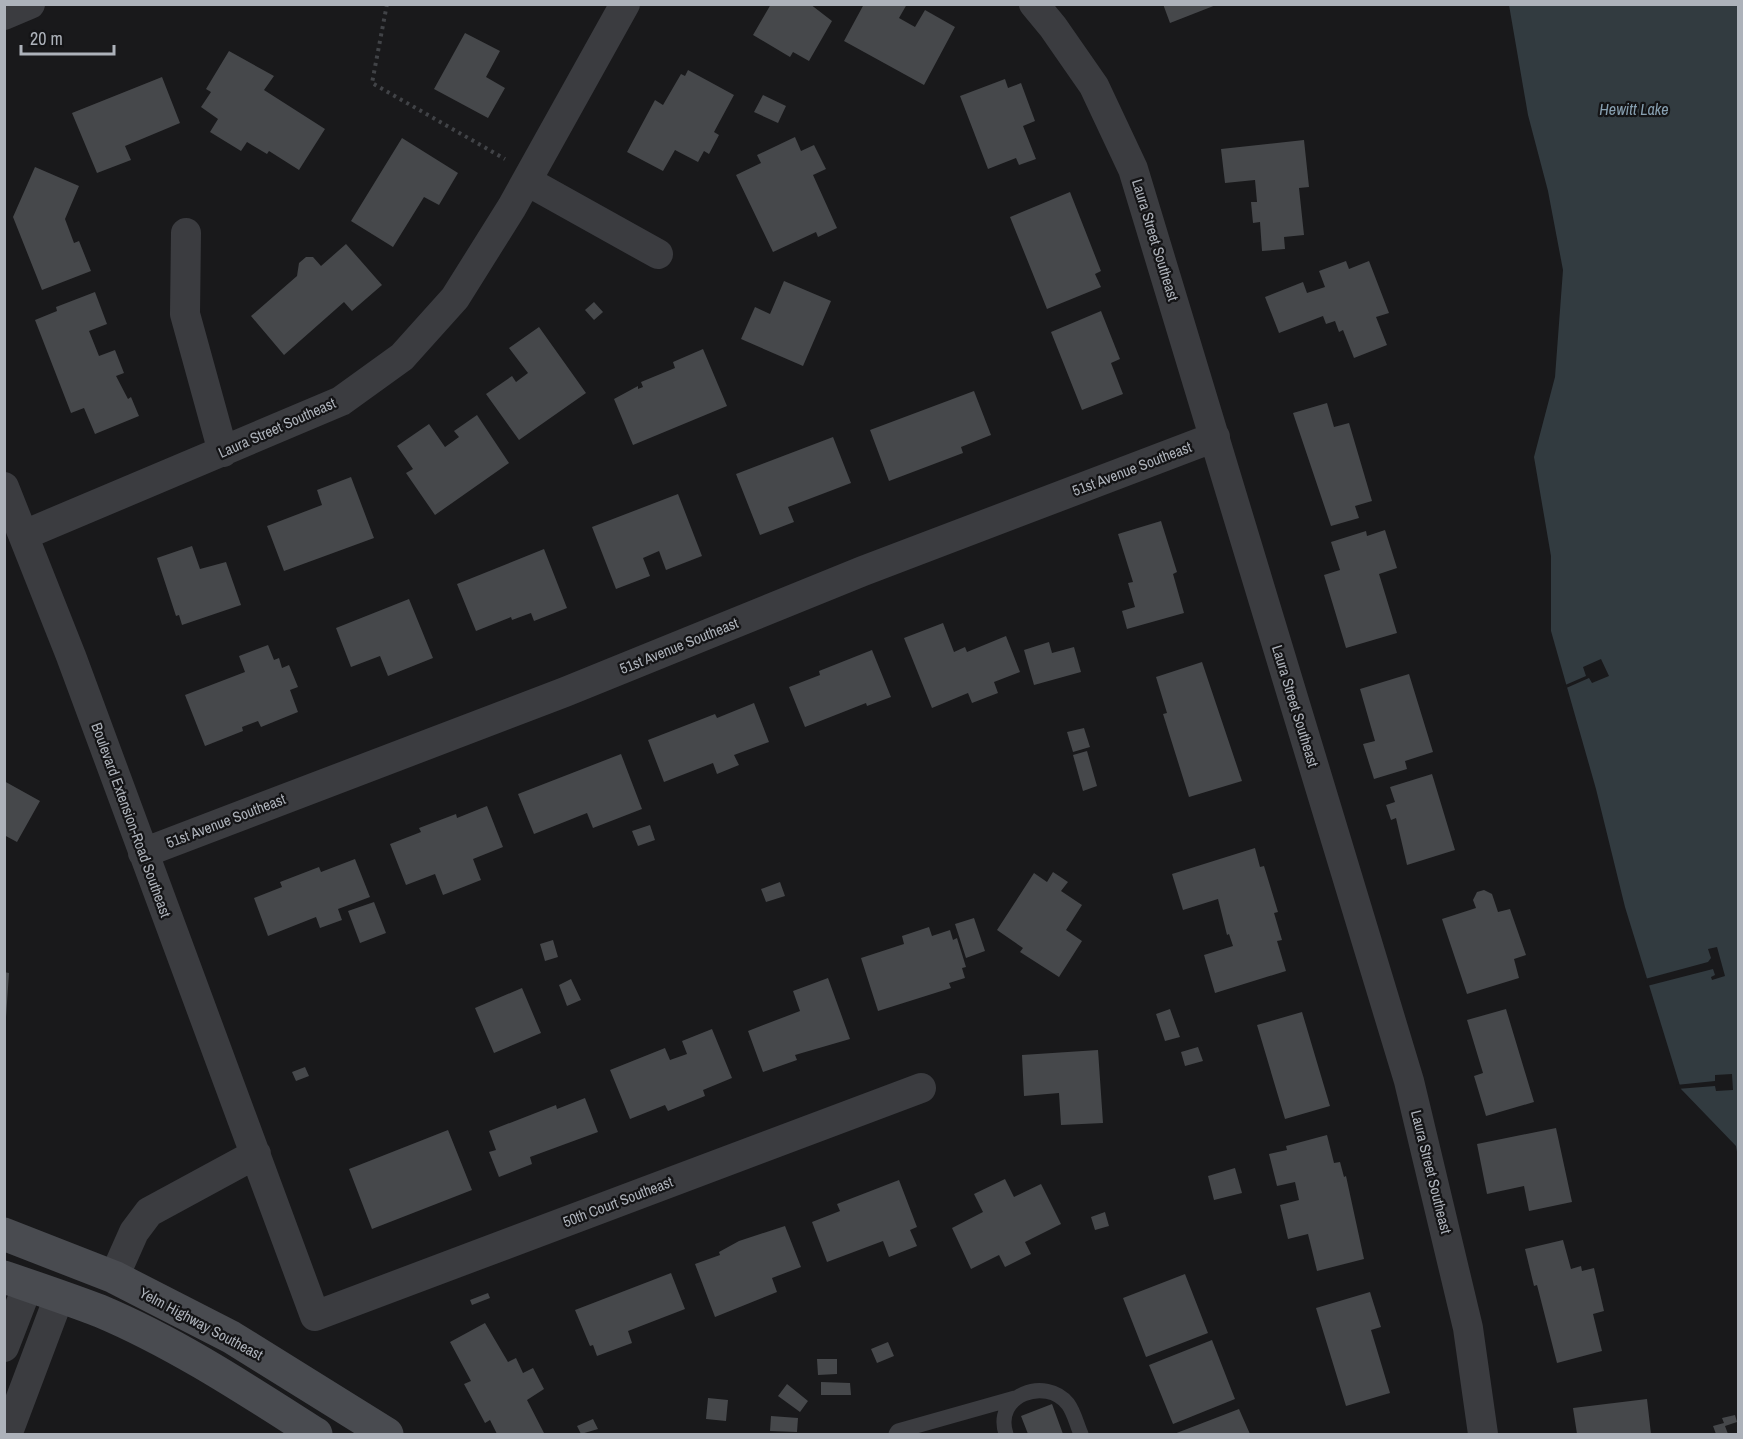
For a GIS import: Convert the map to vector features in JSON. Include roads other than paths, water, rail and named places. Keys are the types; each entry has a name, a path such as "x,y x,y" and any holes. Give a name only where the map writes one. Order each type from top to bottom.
{"main road":[{"name":"Yelm Highway Southeast","path":"4,1234 114,1277 231,1337 387,1434"},
{"path":"16,1281 101,1312 154,1338 230,1379 316,1434"}],"street":[{"path":"4,15 30,4"},
{"name":"Laura Street Southeast","path":"24,536 341,401 402,357 455,298 529,178 625,4"},
{"name":"Laura Street Southeast","path":"1034,4 1094,86 1133,169 1409,1081 1468,1328 1483,1434"},
{"path":"529,178 658,254"},
{"path":"186,233 185,314 223,452"},
{"name":"51st Avenue Southeast","path":"143,853 565,692 863,571 1215,437"},
{"name":"Boulevard Extension-Road Southeast","path":"4,487 315,1316"},
{"name":"50th Court Southeast","path":"315,1316 921,1088"},
{"path":"114,1277 134,1232 149,1212 256,1154"},
{"path":"4,1347 16,1281"},
{"path":"4,1432 10,1428 59,1297"}],"lane":[{"path":"896,1434 898,1431 1037,1390 1056,1394 1068,1404 1081,1434"},
{"path":"1006,1434 1002,1424 1004,1409 1015,1398"}],"water":[{"name":"Hewitt Lake","path":"1509,5 1738,5 1738,1158 1736,1146 1681,1089 1625,907 1596,789 1551,631 1551,556 1534,457 1555,377 1563,270 1548,191 1528,115"}]}
